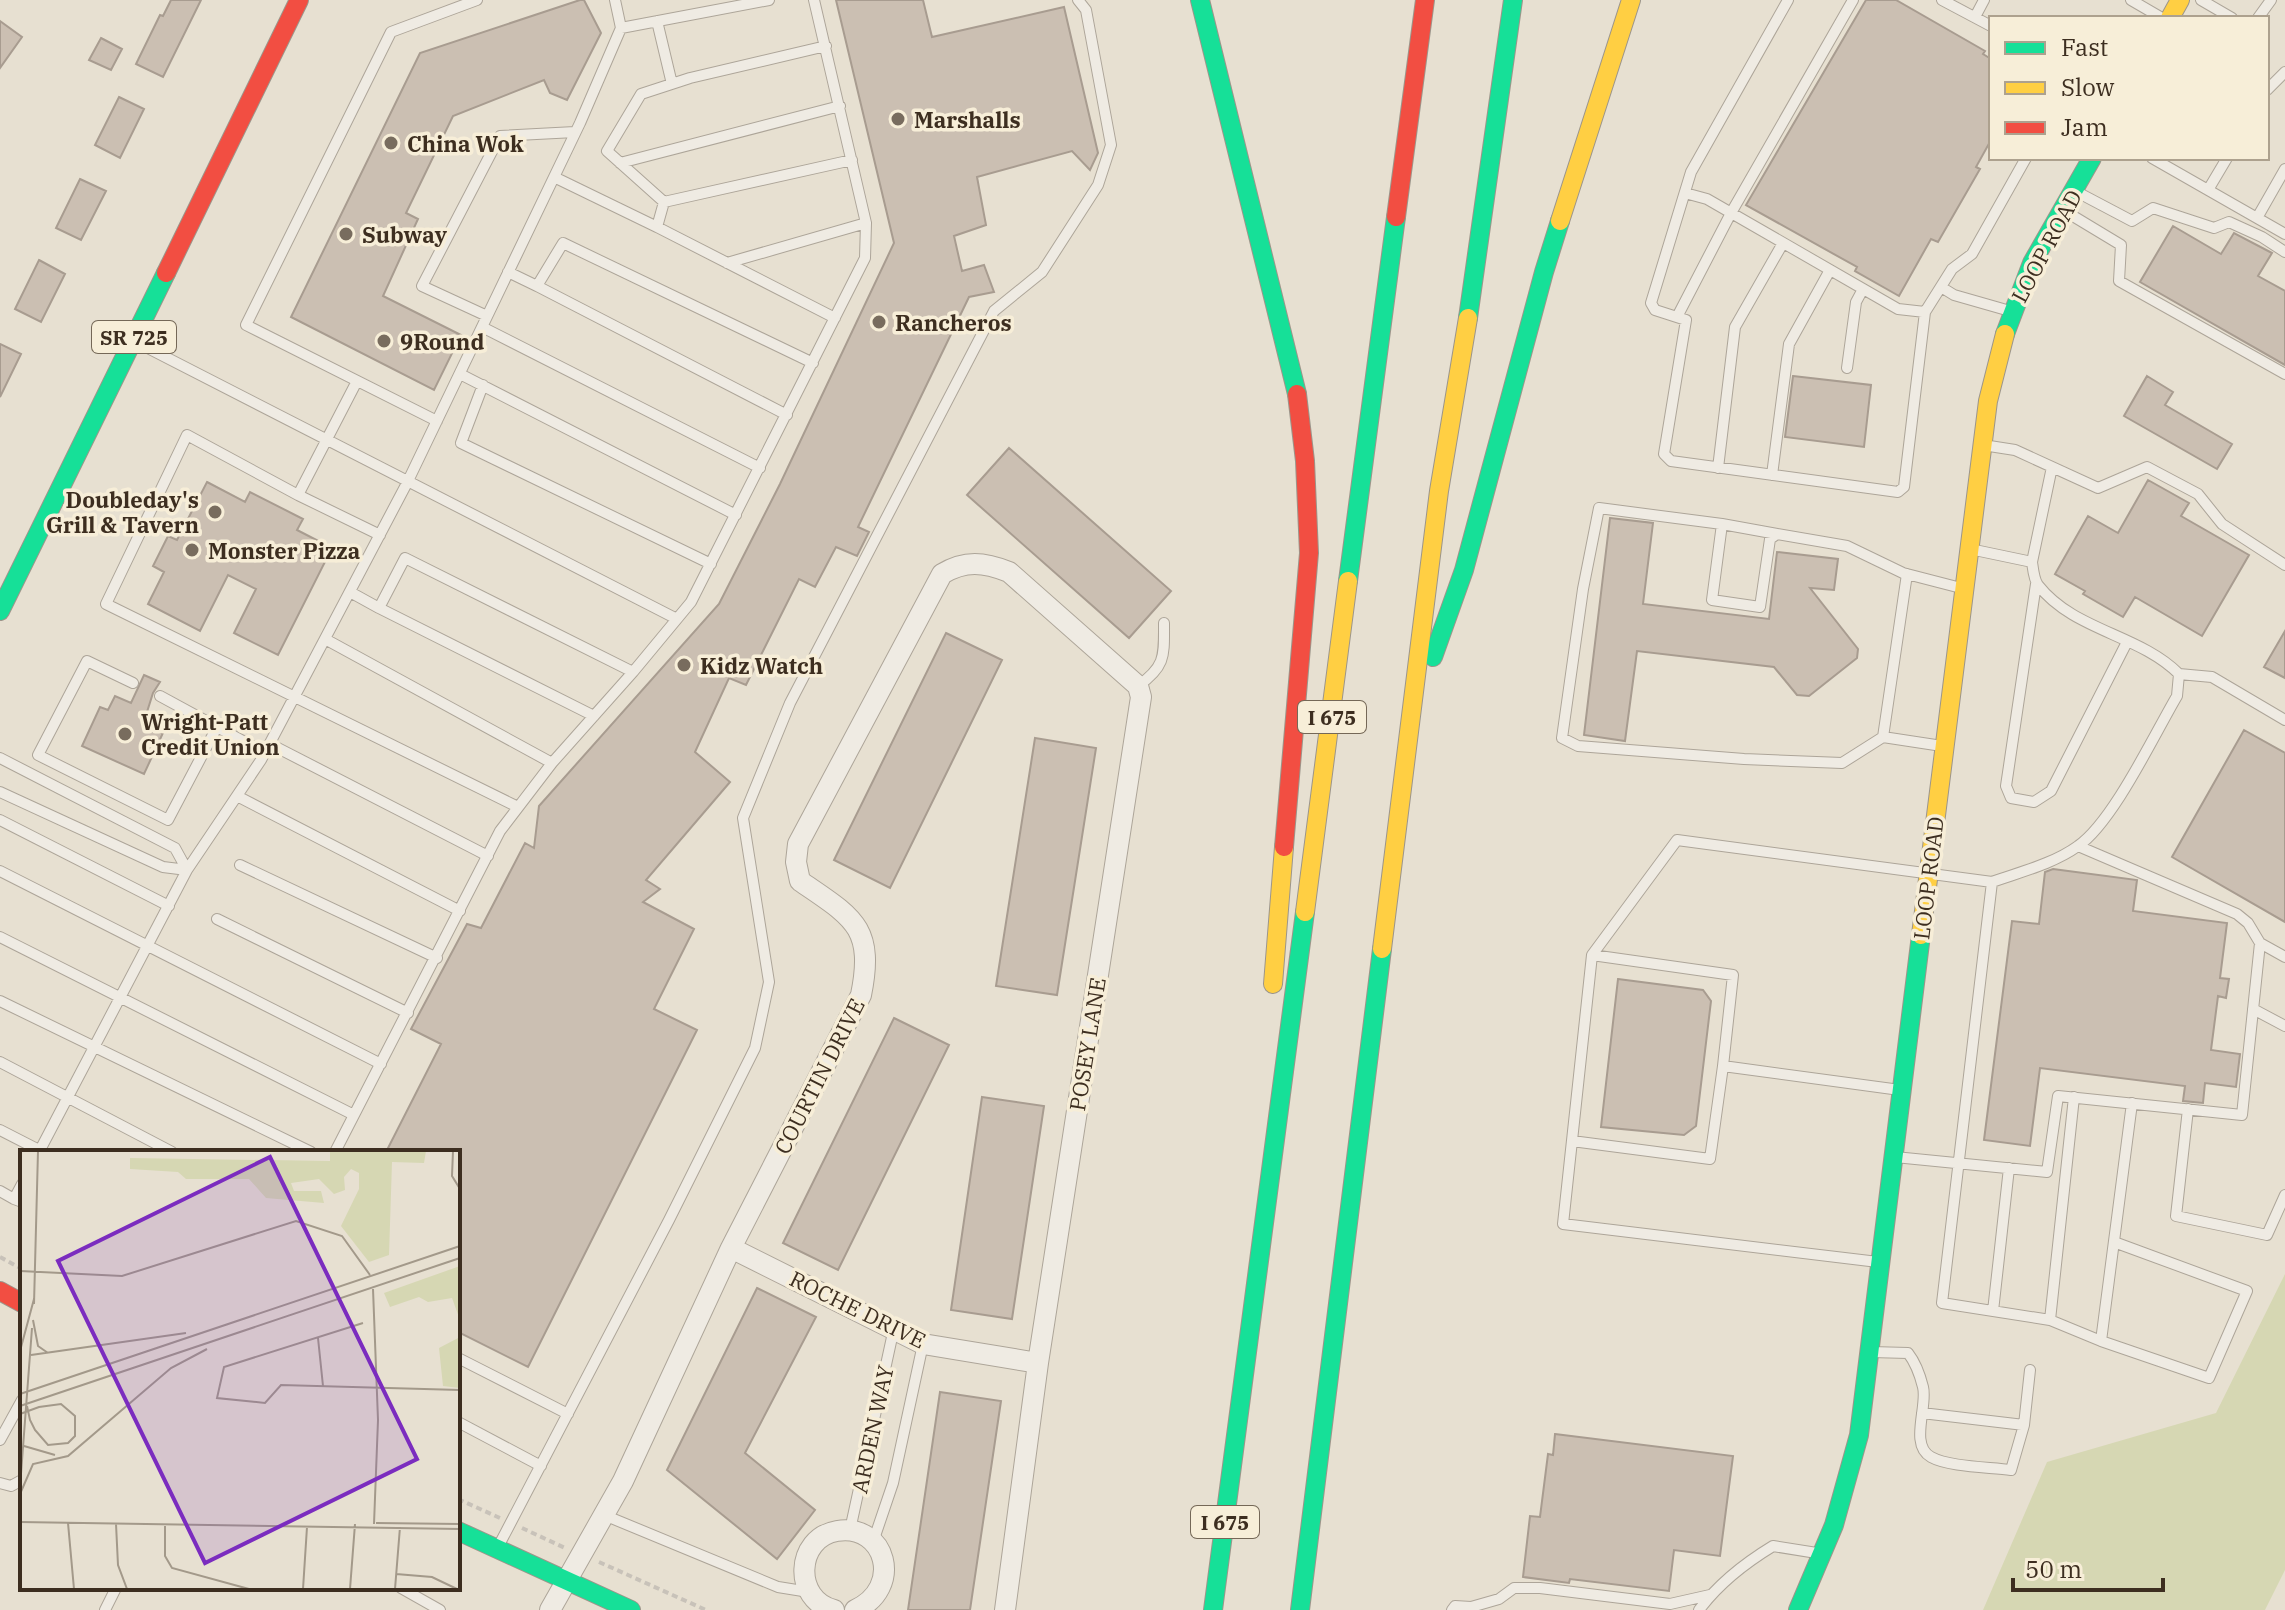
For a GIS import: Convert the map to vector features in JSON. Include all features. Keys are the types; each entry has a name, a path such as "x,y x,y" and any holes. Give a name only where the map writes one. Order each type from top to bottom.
{"main road":[{"name":"SR 725","path":"0,611 299,0"},
{"path":"1200,0 1293,370 1303,424 1308,487 1309,553 1271,1009"},
{"name":"I 675","path":"1213,1610 1425,0"},
{"path":"1300,1610 1439,491 1479,248 1513,0"},
{"path":"1409,723 1464,570 1544,272 1631,0"},
{"name":"LOOP ROAD","path":"1798,1610 1825,1555 1845,1496 1859,1435 1981,445 2000,345 2042,245 2091,160"},
{"path":"1237,1433 1267,1056"},
{"path":"0,1291 20,1302"},
{"path":"460,1532 631,1610"}],"street":[{"name":"COURTIN DRIVE","path":"550,1610 623,1481 731,1248 861,995 867,966 862,934 850,916 800,881 796,862 798,844 942,574 957,565 972,563 991,565 1009,572 1138,686"},
{"name":"POSEY LANE","path":"1005,1610 1038,1363 1141,697 1138,686"},
{"name":"ROCHE DRIVE","path":"731,1248 923,1344 1038,1363"},
{"path":"830,1610 809,1592 804,1580 804,1566 814,1543 825,1535 850,1530 863,1534 873,1542 881,1553 885,1567 884,1581 878,1594 868,1604 855,1610"}],"lane":[{"path":"437,421 246,325 391,32 477,0"},
{"path":"41,1150 187,870 267,749 407,483 554,177 621,28 615,0"},
{"path":"621,28 769,0"},
{"path":"336,1150 500,831 552,763 691,602 865,258 866,223 814,0"},
{"path":"497,1549 755,1048 769,982 743,818 790,703 994,311 1042,272 1098,185 1111,145 1086,10 1078,0"},
{"path":"1788,0 1691,172 1651,303 1655,310 1686,320 1664,454 1671,461 1898,492 1904,487 1925,312 1952,269 1972,254 2025,160"},
{"path":"1677,317 1731,213 1853,0"},
{"path":"1942,0 1989,25"},
{"path":"1975,17 1984,0"},
{"path":"2131,0 2159,16"},
{"path":"2201,0 2229,16"},
{"path":"657,21 672,84"},
{"path":"664,202 607,151 641,94 826,46"},
{"path":"2269,88 2285,72"},
{"path":"620,163 840,106"},
{"path":"575,132 500,136 422,286 760,468"},
{"path":"664,202 852,160"},
{"path":"2208,190 2226,160"},
{"path":"2165,161 2208,190 2285,234"},
{"path":"2257,218 2285,169"},
{"path":"554,177 835,318"},
{"path":"2075,191 2132,221 2153,208 2214,228 2229,222 2285,252"},
{"path":"1685,193 1707,199 1898,309 1925,312"},
{"path":"657,227 664,202"},
{"path":"2063,210 2121,245 2119,281 2285,374"},
{"path":"727,263 866,223"},
{"path":"537,286 563,243 813,363"},
{"path":"1718,468 1735,327 1783,243"},
{"path":"1772,475 1789,344 1830,270"},
{"path":"508,272 787,415"},
{"path":"1941,287 1954,295 2012,312"},
{"path":"1847,368 1856,302 1863,289"},
{"path":"133,340 677,619"},
{"path":"460,374 736,515"},
{"path":"298,495 357,381"},
{"path":"483,385 461,443 711,564"},
{"path":"380,535 187,435 106,604 518,807"},
{"path":"1981,445 2015,450 2098,488 2147,467 2198,494 2222,524 2285,565"},
{"path":"2052,467 2032,562 2036,584 2006,786 2011,798 2034,802 2051,791 2127,642"},
{"path":"1944,746 1883,737 1842,763 1578,746 1562,738 1581,604 1599,508 1722,524 1847,546 1907,574 1963,588"},
{"path":"1722,524 1712,600 1760,607 1770,539 1777,534"},
{"path":"1968,548 2032,562"},
{"path":"379,608 405,558 633,672"},
{"path":"1883,737 1907,574"},
{"path":"2036,584 2075,618 2164,659 2179,674 2212,677 2285,720"},
{"path":"350,592 594,716"},
{"path":"1138,686 1156,673 1164,655 1164,623"},
{"path":"325,639 552,763"},
{"path":"133,683 87,661 38,755 168,820 217,727"},
{"path":"1880,1262 1563,1224 1592,955 1677,840 1992,882 2048,862 2078,846 2102,825 2177,696 2179,674"},
{"path":"160,696 217,727 488,856"},
{"path":"0,758 175,848 187,870"},
{"path":"0,792 163,867 187,870"},
{"path":"237,796 460,911"},
{"path":"0,820 169,906"},
{"path":"2078,846 2237,914 2248,923 2260,943 2285,957"},
{"path":"240,865 437,958"},
{"path":"0,871 381,1064"},
{"path":"1992,882 1942,1303 2050,1320 2209,1378 2247,1291 2114,1242"},
{"path":"217,919 408,1013"},
{"path":"0,937 354,1115"},
{"path":"1893,1157 2047,1172 2058,1096 2242,1115 2260,943"},
{"path":"1572,1141 1710,1159 1733,975 1592,955"},
{"path":"0,1001 93,1049 307,1150"},
{"path":"2253,1009 2285,1026"},
{"path":"0,1062 168,1150"},
{"path":"1723,1066 1902,1090"},
{"path":"2050,1320 2074,1097"},
{"path":"2101,1341 2132,1103"},
{"path":"2188,1109 2176,1216 2267,1235 2285,1195"},
{"path":"0,1130 39,1150"},
{"path":"1993,1311 2009,1168"},
{"path":"0,1191 18,1200"},
{"name":"ARDEN WAY","path":"850,1530 894,1328"},
{"path":"873,1542 893,1483 923,1344"},
{"path":"1869,1352 1908,1353 1915,1361 1923,1388 1921,1446 1928,1456 2011,1470 2024,1425 2030,1370"},
{"path":"460,1359 568,1414"},
{"path":"0,1440 20,1404"},
{"path":"1922,1413 2024,1425"},
{"path":"460,1423 541,1466"},
{"path":"0,1483 11,1486 20,1481"},
{"path":"604,1515 778,1587 809,1592"},
{"path":"1699,1610 1710,1595 1747,1562 1773,1546 1825,1555"},
{"path":"1452,1610 1455,1606 1471,1607 1499,1599 1514,1588 1540,1588 1670,1604 1710,1595"},
{"path":"105,1610 115,1590"},
{"path":"404,1590 438,1610"}],"path":[{"path":"0,1257 20,1268"},
{"path":"602,1563 706,1610"}],"green space":[{"path":"2285,1274 2285,1570 2265,1610 1983,1610 2047,1462 2216,1413"}],"building":[{"path":"171,0 201,0 163,77 136,64 160,15 163,16"},
{"path":"584,0 601,33 567,100 550,93 544,80 453,116 406,213 418,219 383,296 461,335 434,390 291,317 420,53"},
{"path":"836,0 923,0 932,37 1064,7 1098,153 1090,170 1072,151 977,177 986,225 954,236 962,271 984,265 994,292 969,297 858,527 869,532 857,556 836,547 815,587 799,579 746,685 729,678 695,752 730,782 646,880 660,889 643,902 694,929 654,1009 697,1030 528,1367 460,1333 460,1150 387,1150 441,1044 411,1029 467,924 481,928 525,843 534,848 539,806 719,604 780,484 894,243"},
{"path":"1866,0 1896,0 1985,51 1983,54 1989,58 1989,144 1976,167 1980,169 1938,242 1931,239 1899,296 1855,271 1857,267 1746,205"},
{"path":"0,21 22,37 0,68"},
{"path":"101,38 122,49 111,70 89,60"},
{"path":"119,97 144,109 120,158 95,145"},
{"path":"80,179 106,191 81,240 56,228"},
{"path":"2173,226 2221,254 2234,233 2272,253 2258,276 2285,291 2285,365 2140,282"},
{"path":"39,260 65,274 41,322 15,309"},
{"path":"0,344 21,354 0,397"},
{"path":"1793,376 1871,385 1864,447 1785,437"},
{"path":"2147,376 2173,392 2165,405 2232,444 2217,469 2124,416"},
{"path":"1009,448 1171,591 1129,638 967,495"},
{"path":"2148,480 2189,503 2181,516 2249,555 2202,636 2135,597 2123,617 2055,574 2088,516 2118,533"},
{"path":"207,482 245,502 250,492 303,519 297,530 332,548 278,655 234,633 256,589 228,575 200,631 148,604 164,572 153,566 168,536 177,540"},
{"path":"1610,518 1653,523 1643,604 1769,619 1777,552 1838,559 1834,590 1810,588 1858,649 1857,658 1809,696 1797,695 1774,667 1637,651 1625,741 1584,735"},
{"path":"2285,631 2285,678 2264,667"},
{"path":"946,633 1002,660 890,888 834,860"},
{"name":"Wright-Patt Credit Union","path":"144,675 160,682 147,712 168,722 144,774 82,746 100,707 108,710 115,696 131,703"},
{"path":"2244,730 2285,753 2285,922 2172,857"},
{"path":"1035,738 1096,748 1057,995 996,986"},
{"path":"2053,869 2137,880 2133,911 2227,923 2220,978 2229,979 2226,998 2218,996 2211,1050 2240,1054 2236,1087 2205,1083 2203,1103 2183,1101 2185,1086 2040,1068 2030,1146 1984,1140 2012,921 2039,924 2045,872"},
{"path":"1618,979 1703,990 1711,1001 1696,1126 1684,1135 1601,1127"},
{"path":"894,1018 949,1045 838,1270 783,1243"},
{"path":"982,1097 1044,1106 1012,1319 951,1310"},
{"path":"757,1288 816,1317 745,1453 815,1510 777,1559 667,1470"},
{"path":"940,1392 1001,1401 970,1610 908,1610"},
{"path":"1555,1434 1733,1456 1720,1556 1674,1550 1669,1591 1570,1579 1569,1583 1523,1577 1530,1516 1540,1517 1548,1454 1553,1455"}],"traffic: fast":[{"path":"1200,0 1297,394"},
{"path":"1468,318 1513,0"},
{"path":"2005,334 2032,263 2091,160"},
{"path":"1348,581 1396,217"},
{"path":"1433,657 1464,570 1560,221"},
{"path":"0,611 166,273"},
{"path":"1213,1610 1305,912"},
{"path":"1798,1610 1834,1525 1859,1435 1921,935"},
{"path":"1300,1610 1382,949"},
{"path":"460,1532 631,1610"}],"traffic: slow":[{"path":"1560,221 1631,0"},
{"path":"2171,16 2180,0"},
{"path":"1382,949 1439,491 1468,318"},
{"path":"1921,935 1988,401 2005,334"},
{"path":"1305,912 1348,581"},
{"path":"1273,984 1284,847"}],"traffic: jam":[{"path":"166,273 299,0"},
{"path":"1396,217 1425,0"},
{"path":"1284,847 1309,553 1305,461 1297,394"},
{"path":"0,1291 20,1302"}],"place":[{"name":"Marshalls","path":"898,119"},
{"name":"China Wok","path":"391,143"},
{"name":"Subway","path":"346,234"},
{"name":"Rancheros","path":"879,322"},
{"name":"9Round","path":"384,341"},
{"name":"Doubleday's Grill & Tavern","path":"215,512"},
{"name":"Monster Pizza","path":"192,550"},
{"name":"Kidz Watch","path":"684,665"},
{"name":"Wright-Patt Credit Union","path":"125,734"}]}
